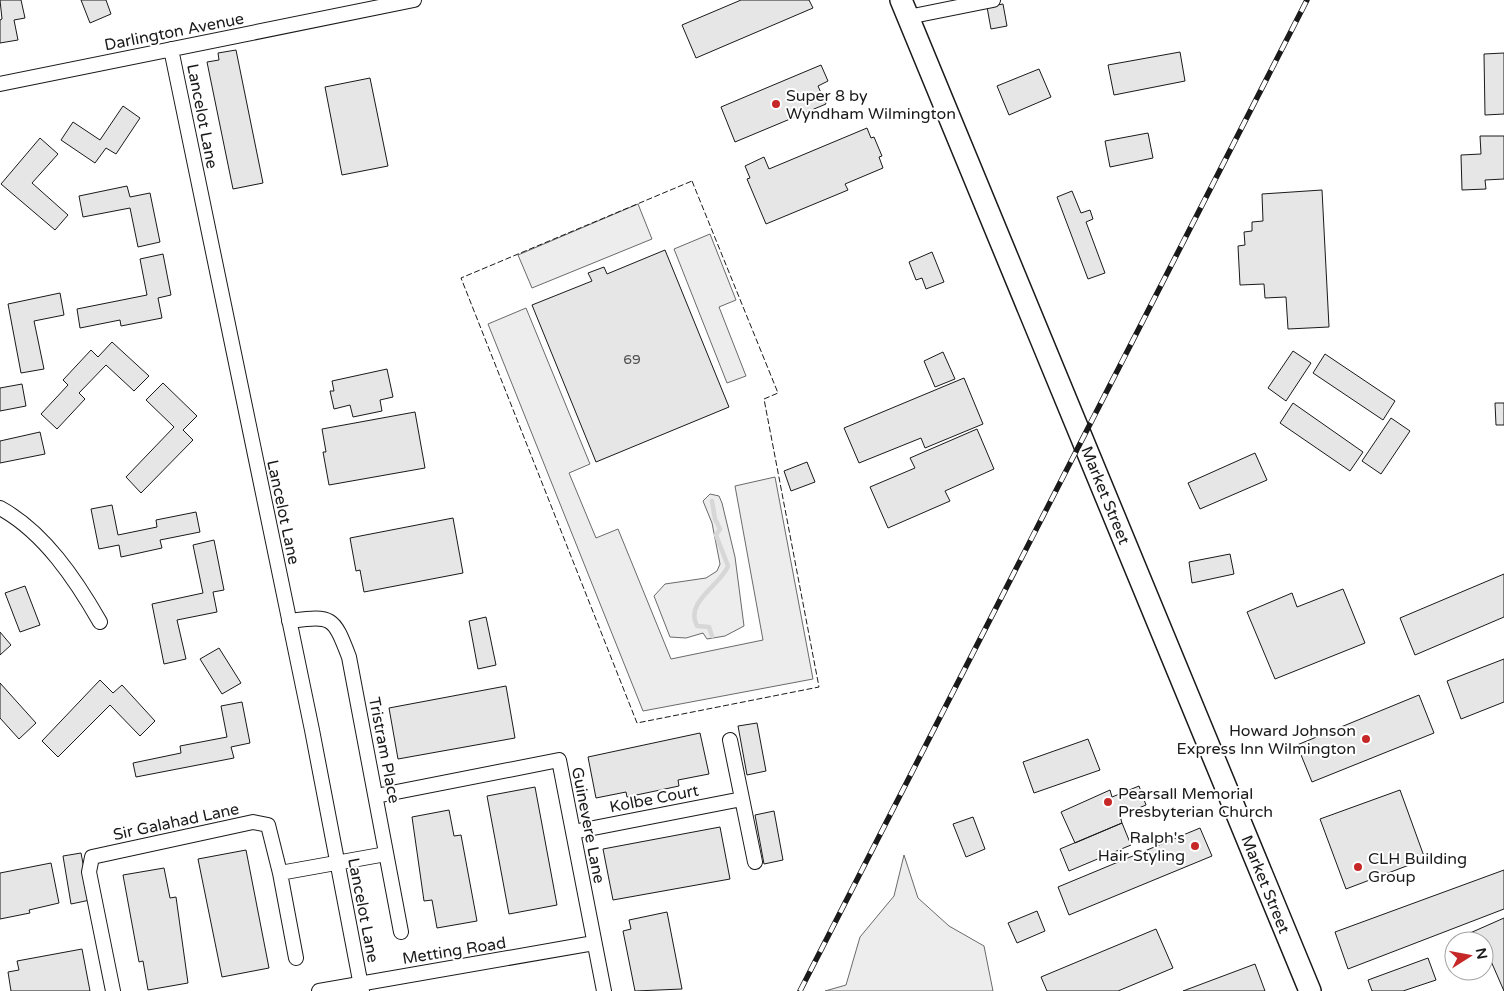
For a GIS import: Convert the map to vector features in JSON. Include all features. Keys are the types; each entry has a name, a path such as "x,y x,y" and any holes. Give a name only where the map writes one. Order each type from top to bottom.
{"main road":[{"name":"Market Street","path":"904,9 1310,991"}],"street":[{"name":"Darlington Avenue","path":"0,84 414,0"},
{"path":"904,9 992,0"},
{"name":"Lancelot Lane","path":"171,49 289,621 361,987"},
{"path":"0,508 18,520 45,545 87,599 100,622"},
{"name":"Tristram Place","path":"289,621 322,617 333,622 340,633 349,657 401,932"},
{"path":"730,740 755,862"},
{"name":"Guinevere Lane","path":"376,796 559,760 604,991"},
{"name":"Kolbe Court","path":"573,832 742,799"},
{"name":"Sir Galahad Lane","path":"113,991 89,872 92,857 253,822 268,825 280,873 296,958"},
{"path":"280,873 386,854"},
{"name":"Metting Road","path":"319,991 361,987 594,944"}],"shaded area":[{"path":"638,204 652,239 532,288 518,255"},
{"path":"710,234 736,300 719,307 746,376 727,383 674,249"},
{"path":"526,308 590,464 569,473 596,538 618,529 671,659 763,640 735,486 775,477 813,679 643,711 488,324"},
{"path":"710,494 719,496 722,503 735,557 744,626 725,636 707,639 703,633 686,638 670,637 654,596 665,584 706,578 717,571 720,564 712,523 703,501"},
{"path":"904,855 918,898 949,926 984,946 993,991 825,991 846,985 860,937 894,896"}],"building":[{"path":"0,0 21,0 25,18 14,20 18,40 0,43 0,20 2,19"},
{"path":"81,0 106,0 111,14 90,23"},
{"path":"741,0 809,0 813,8 696,58 682,25"},
{"path":"1003,4 1007,26 991,29 987,7"},
{"path":"236,50 263,183 233,189 207,62 219,60 218,53"},
{"path":"1180,52 1185,81 1114,95 1108,65"},
{"path":"1504,53 1504,114 1485,115 1484,54"},
{"path":"821,65 828,81 818,86 826,104 735,142 721,107"},
{"path":"1039,69 1051,97 1009,115 997,86"},
{"path":"370,78 388,166 342,175 325,87"},
{"path":"123,106 140,118 116,154 106,148 95,163 61,140 73,122 100,140"},
{"path":"867,128 871,138 874,137 882,156 879,157 883,168 845,184 848,190 766,224 747,179 750,178 745,166 764,157 769,169"},
{"path":"1148,133 1153,158 1110,167 1105,141"},
{"path":"1480,136 1504,136 1504,179 1485,180 1486,189 1462,190 1461,155 1481,154"},
{"path":"40,138 58,154 32,183 68,215 55,230 1,184"},
{"path":"127,186 130,197 150,193 160,242 138,247 130,208 83,217 79,196"},
{"path":"1322,190 1329,327 1288,329 1286,297 1265,298 1264,284 1240,285 1238,246 1245,245 1244,232 1252,231 1252,222 1263,221 1262,194"},
{"path":"1072,191 1081,213 1090,210 1093,219 1086,222 1105,273 1088,279 1057,197"},
{"path":"665,250 729,407 596,462 532,305 592,281 588,273 604,267 607,274"},
{"path":"932,252 944,282 926,289 922,278 916,280 909,262"},
{"path":"163,254 171,295 158,298 162,318 121,326 120,320 80,328 77,309 147,295 140,259"},
{"path":"60,293 64,315 34,321 44,369 21,373 8,304"},
{"path":"112,342 149,376 134,391 106,365 79,393 85,399 57,429 41,414 68,385 63,380 91,350 98,357"},
{"path":"1293,351 1311,363 1286,401 1268,388"},
{"path":"943,352 955,379 935,387 924,361"},
{"path":"1325,354 1395,401 1383,420 1313,373"},
{"path":"387,369 393,397 380,400 382,411 353,417 350,405 334,409 330,391 334,391 332,381"},
{"path":"964,378 983,424 925,448 921,438 859,463 844,428"},
{"path":"163,383 197,416 183,430 193,440 141,493 126,477 174,427 146,400"},
{"path":"22,384 26,406 0,411 0,388"},
{"path":"1293,403 1363,452 1350,471 1280,423"},
{"path":"1495,403 1504,403 1504,425 1496,425"},
{"path":"415,412 425,468 329,485 323,452 326,452 322,429"},
{"path":"1391,418 1410,431 1381,474 1362,461"},
{"path":"977,429 994,469 945,491 950,501 888,528 870,487 915,468 910,458"},
{"path":"40,432 45,454 0,463 0,441"},
{"path":"1255,453 1267,480 1200,509 1188,483"},
{"path":"807,462 815,482 791,491 784,471"},
{"path":"112,505 118,535 157,527 156,520 196,512 200,532 160,540 162,548 121,557 119,545 99,549 91,509"},
{"path":"453,518 463,573 364,592 360,570 356,571 350,538"},
{"path":"214,540 224,590 213,592 217,612 177,620 186,659 164,664 152,604 203,593 193,545"},
{"path":"1230,554 1234,574 1192,583 1189,562"},
{"path":"1504,574 1504,617 1415,655 1400,618"},
{"path":"25,586 40,625 20,632 5,593"},
{"path":"1343,589 1365,643 1275,679 1247,612 1292,593 1297,607"},
{"path":"486,617 496,665 478,669 469,621"},
{"path":"0,632 11,645 0,655"},
{"path":"219,648 241,683 222,694 200,659"},
{"path":"1504,659 1504,702 1461,719 1447,681"},
{"path":"100,680 113,693 122,685 155,721 140,736 110,705 58,757 42,741"},
{"path":"0,683 36,723 19,739 0,718"},
{"path":"506,686 515,738 398,759 389,708"},
{"name":"Howard Johnson Express Inn Wilmington","path":"1419,695 1434,733 1312,782 1297,745"},
{"path":"242,702 250,743 231,747 234,758 136,777 133,763 181,753 180,746 227,737 221,706"},
{"path":"757,723 766,771 747,775 738,726"},
{"path":"700,733 709,774 678,780 679,786 627,797 626,792 596,798 588,757"},
{"path":"1088,739 1100,770 1034,793 1023,762"},
{"path":"1139,786 1146,805 1120,816 1122,823 1075,843 1061,812 1110,790 1112,797"},
{"path":"535,787 557,905 509,914 487,796"},
{"path":"1400,790 1425,859 1346,889 1320,819"},
{"path":"449,810 454,836 461,835 477,921 437,928 432,900 424,901 412,817"},
{"path":"774,811 783,860 764,864 755,815"},
{"path":"973,817 985,849 966,857 953,824"},
{"path":"1122,823 1131,845 1069,871 1060,849"},
{"path":"720,827 730,879 613,900 603,849"},
{"path":"1200,828 1212,856 1069,915 1058,887"},
{"path":"246,850 269,968 222,977 198,859"},
{"path":"81,853 90,900 71,904 63,856"},
{"path":"51,863 59,903 29,910 30,913 0,919 0,873"},
{"path":"164,868 170,898 176,897 188,983 148,990 143,961 139,962 123,875"},
{"path":"1504,870 1504,909 1348,969 1335,932"},
{"path":"1037,911 1045,931 1017,943 1008,923"},
{"path":"667,912 682,989 635,991 623,931 631,929 629,920"},
{"path":"1504,918 1504,991 1494,968 1494,931 1475,931"},
{"path":"1156,929 1173,968 1118,991 1047,991 1041,977"},
{"path":"82,949 90,991 11,991 8,972 19,970 17,961"},
{"path":"1428,958 1436,980 1403,991 1372,991 1368,980"},
{"path":"1255,964 1265,991 1183,991"}],"waterway":[{"path":"712,501 715,519 720,529 716,535 728,566 699,601 694,617 697,626 709,627 712,636"}],"railway":[{"path":"800,991 1307,0"}],"fence":[{"path":"692,181 778,393 764,399 819,687 637,723 461,278 692,181"}],"place":[{"name":"Super 8 by Wyndham Wilmington","path":"776,104"},
{"name":"Howard Johnson Express Inn Wilmington","path":"1366,739"},
{"name":"Pearsall Memorial Presbyterian Church","path":"1108,802"},
{"name":"Ralph's Hair Styling","path":"1195,846"},
{"name":"CLH Building Group","path":"1358,867"}]}
